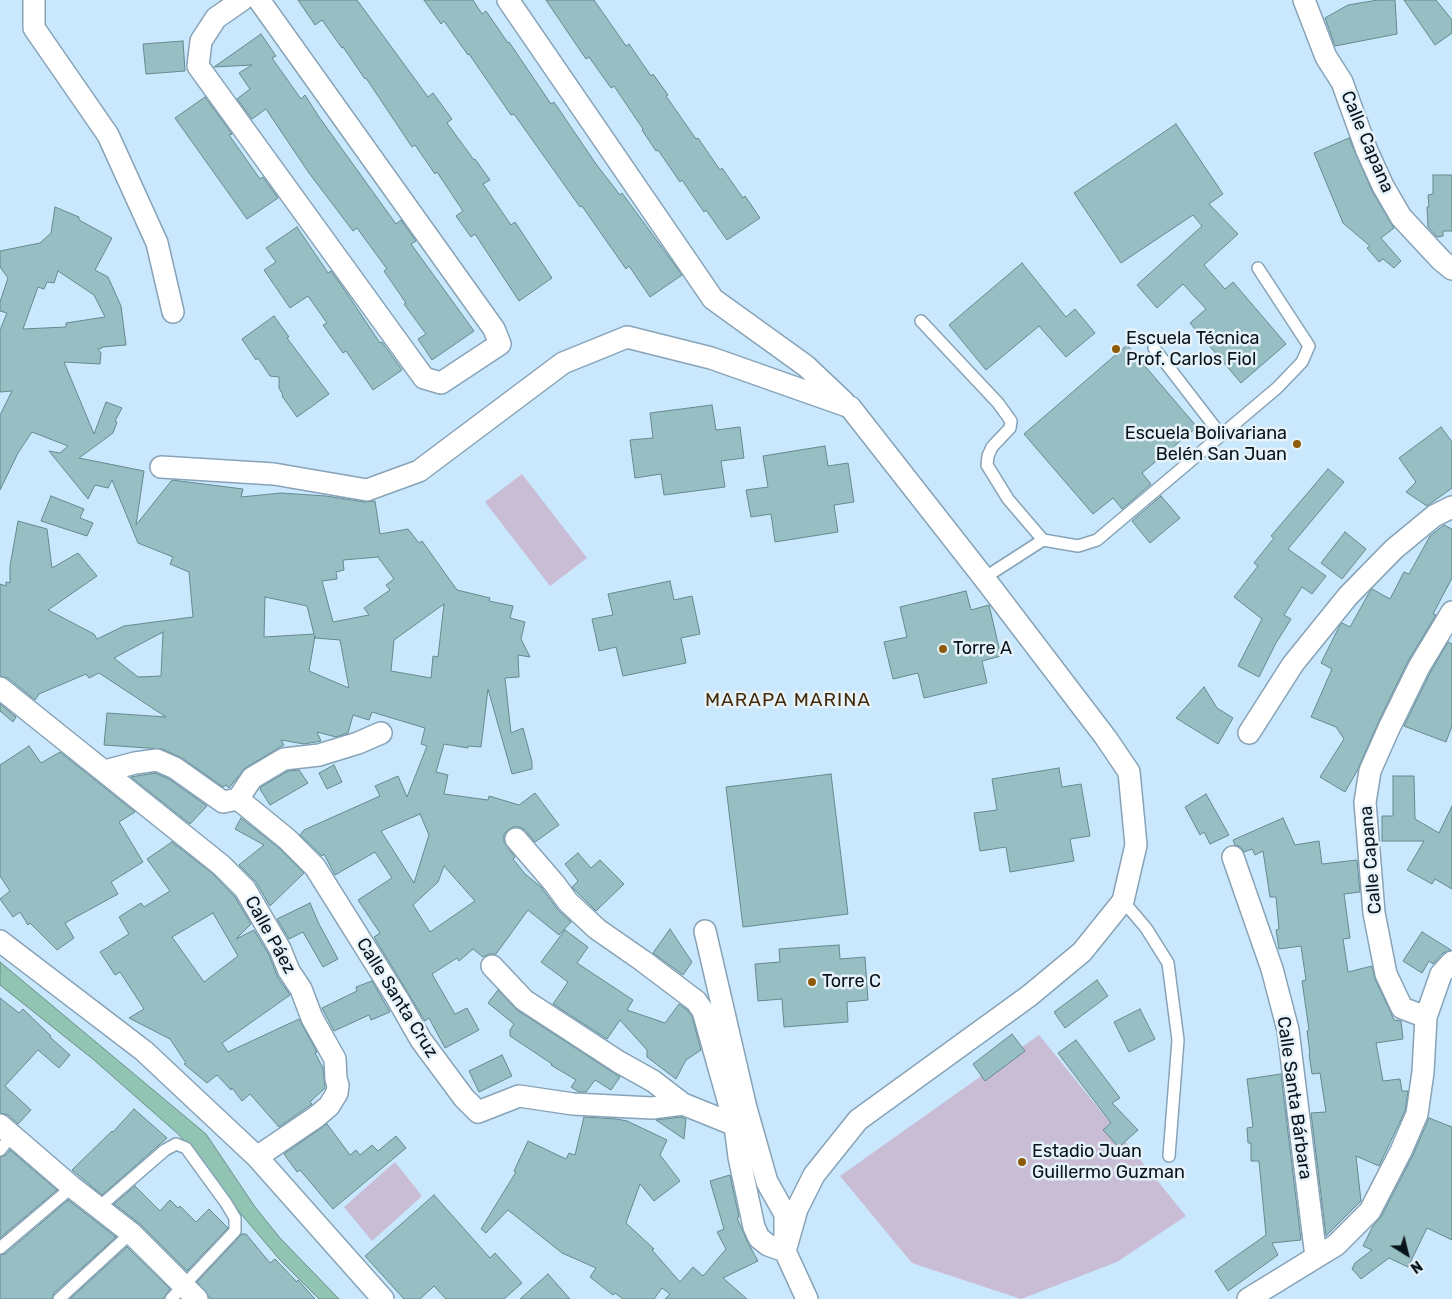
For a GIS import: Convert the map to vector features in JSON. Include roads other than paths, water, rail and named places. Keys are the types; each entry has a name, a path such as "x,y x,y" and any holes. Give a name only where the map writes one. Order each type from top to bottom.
{"street":[{"path":"34,0 34,28 108,135 157,243 173,312"},
{"path":"242,0 216,18 201,41 198,66 424,378 441,383 500,344 494,329 259,0"},
{"path":"508,0 713,299 806,366 850,407 984,578 1106,738 1129,772 1136,845 1123,901 1075,958 1029,996 858,1120 814,1175 797,1209 785,1251"},
{"name":"Calle Capana","path":"1304,0 1326,57 1342,82 1382,186 1401,217 1441,260 1452,269"},
{"path":"161,467 274,474 367,490 419,471 563,363 627,337 711,358 850,407"},
{"path":"1249,733 1293,664 1348,596 1394,550 1434,516 1452,507"},
{"name":"Calle Capana","path":"1426,1017 1402,1008 1386,974 1374,913 1365,802 1370,771 1389,728 1419,668 1452,612"},
{"name":"Calle Páez","path":"0,688 221,865 245,889 280,949 289,971 301,989 312,1018 335,1059 338,1085 334,1100 316,1117 257,1157"},
{"path":"105,771 135,763 157,760 175,768 223,802 238,799 252,778 284,758 319,755 358,743 381,733"},
{"name":"Calle Santa Cruz","path":"238,799 286,839 315,867 397,998 420,1040 464,1098 478,1112 519,1096 573,1104 652,1108 683,1104 734,1125"},
{"path":"516,839 568,902 597,929 696,1001 703,1011 734,1125 754,1227 759,1238 768,1245 785,1251"},
{"name":"Calle Santa Bárbara","path":"1233,857 1272,969 1288,1030 1316,1257"},
{"path":"705,931 749,1118 767,1182 785,1214 785,1251 807,1299"},
{"path":"0,941 144,1051 257,1157 383,1299"},
{"path":"1248,1299 1336,1245 1370,1211 1401,1151 1417,1114 1423,1072 1426,1017 1441,974 1452,962"},
{"path":"492,966 524,1000 619,1062 653,1081 683,1104"},
{"path":"4,1137 131,1233 184,1295"}],"lane":[{"path":"921,322 998,403 1011,421 1010,428 992,446 987,465 1008,499 1043,540 1078,546 1097,540 1276,388 1302,362 1308,346 1258,268"},
{"path":"1154,348 1221,435"},
{"path":"984,578 1043,540"},
{"path":"1123,901 1146,928 1168,964 1178,1040 1169,1156"},
{"path":"98,1208 164,1150 176,1144 186,1148 235,1218 235,1231 184,1295"},
{"path":"0,1248 72,1187"},
{"path":"59,1299 131,1233"}],"place":[{"name":"Escuela Técnica Prof. Carlos Fiol","path":"1116,349"},
{"name":"Escuela Bolivariana Belén San Juan","path":"1297,444"},
{"name":"Torre A","path":"943,649"},
{"name":"Torre C","path":"812,982"},
{"name":"Estadio Juan Guillermo Guzman","path":"1022,1162"}],"district":[{"name":"MARAPA MARINA","path":"788,701"}]}
